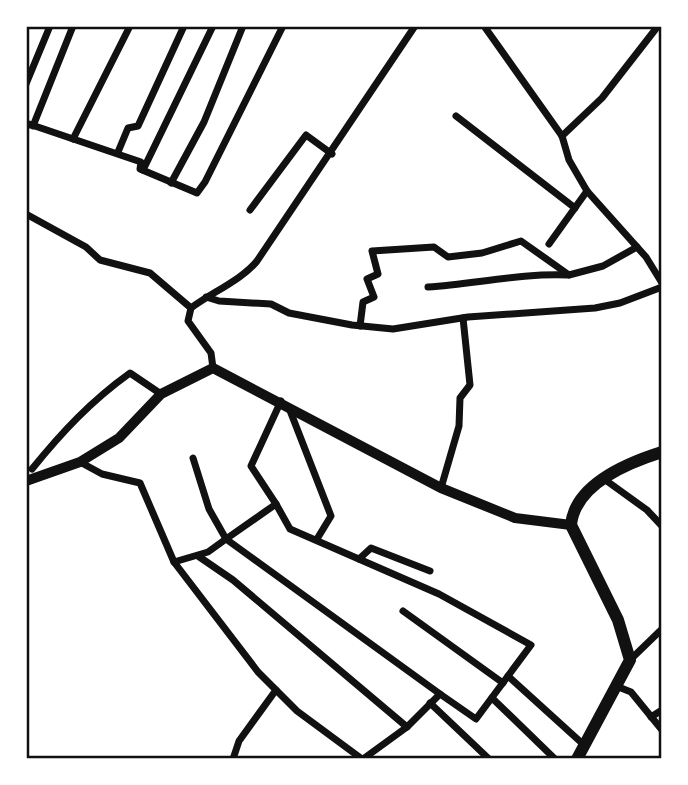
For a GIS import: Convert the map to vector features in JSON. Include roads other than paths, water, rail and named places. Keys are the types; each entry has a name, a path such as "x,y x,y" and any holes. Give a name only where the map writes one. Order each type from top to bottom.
{"main road":[{"path":"26,481 35,473 80,462 119,438 161,394 213,368 285,403 441,488 515,518 571,525"},
{"path":"577,759 630,660 618,620 571,525 572,515 591,486 662,452"}],"street":[{"path":"26,84 50,26"},
{"path":"73,26 30,126 118,152 141,162 140,169 197,193 283,26"},
{"path":"73,139 130,26"},
{"path":"118,152 128,128 138,126 184,26"},
{"path":"143,170 213,26"},
{"path":"171,183 204,122 243,26"},
{"path":"213,368 211,353 188,321 191,308 249,270 332,154 415,26"},
{"path":"206,297 219,301 271,304 289,313 359,326 393,329 463,318 595,308 620,303 662,285 637,247 587,191 569,160 562,136 484,26"},
{"path":"562,136 602,98 657,26"},
{"path":"456,116 575,208"},
{"path":"250,210 306,135 332,154"},
{"path":"550,244 587,191"},
{"path":"26,214 86,247 100,260 150,273 191,308"},
{"path":"359,326 363,302 374,297 367,279 378,275 372,251 434,247 448,257 482,253 521,241 569,275"},
{"path":"428,287 476,284 515,275 569,275 603,266 637,247"},
{"path":"441,488 458,426 460,398 470,384 463,318"},
{"path":"26,461 35,473 68,425 99,396 130,373 161,394"},
{"path":"193,458 209,509 226,539 476,719 531,645 439,594 290,529 251,466 285,403"},
{"path":"285,403 331,516 317,539"},
{"path":"80,462 102,474 140,483 174,562 258,672 297,711 363,759 407,727 440,694"},
{"path":"604,479 647,510 662,526"},
{"path":"174,562 198,556 276,504"},
{"path":"359,559 371,548 430,571"},
{"path":"198,556 233,580 407,727"},
{"path":"403,611 503,683"},
{"path":"630,660 662,629"},
{"path":"508,676 584,745"},
{"path":"616,686 631,692 662,730"},
{"path":"233,759 239,741 276,690"},
{"path":"492,698 555,759"},
{"path":"430,703 489,759"},
{"path":"651,717 662,710"}]}
